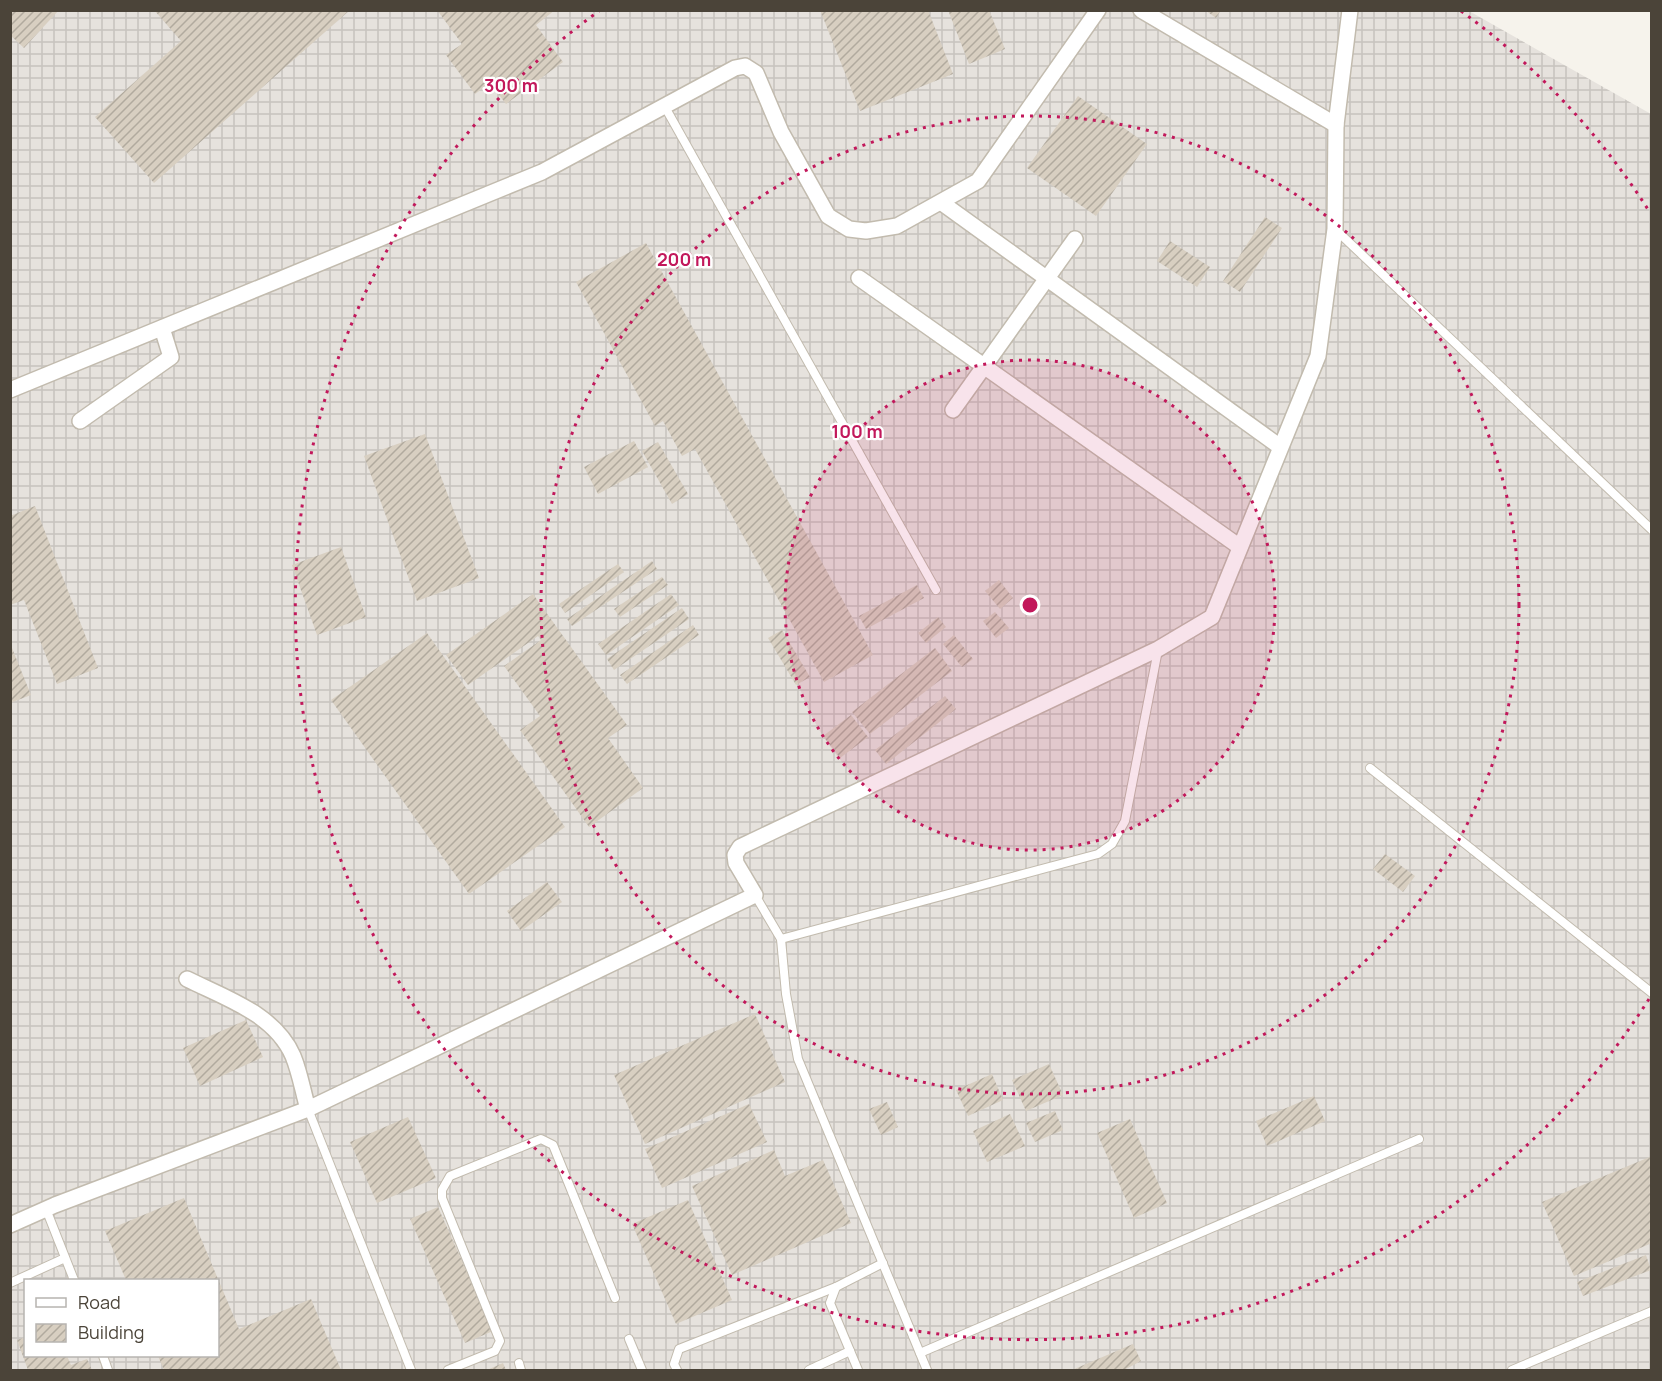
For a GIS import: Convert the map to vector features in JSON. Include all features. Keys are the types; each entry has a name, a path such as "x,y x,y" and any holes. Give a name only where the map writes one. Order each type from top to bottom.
{"street":[{"path":"10,390 542,172 735,68 745,66 756,73 781,132 828,216 849,230 866,231 897,226 978,181 1098,10"},
{"path":"1141,10 1336,125"},
{"path":"10,1225 46,1209 308,1109 755,895 736,862 735,855 740,847 1158,648 1212,617 1318,356 1335,229 1336,125 1350,10"},
{"path":"942,203 1280,446"},
{"path":"953,410 1075,239"},
{"path":"859,278 1240,546"},
{"path":"80,421 171,357 162,328"},
{"path":"187,979 253,1012 275,1029 292,1055 308,1109"}],"lane":[{"path":"665,106 936,590"},
{"path":"1335,229 1652,530"},
{"path":"782,939 1098,854 1112,844 1125,821 1158,648"},
{"path":"1370,768 1652,993"},
{"path":"755,895 782,939 786,994 798,1059 927,1371"},
{"path":"308,1109 411,1371"},
{"path":"448,1371 495,1351 500,1341 442,1198 442,1190 450,1176 541,1139 548,1140 553,1145 615,1298"},
{"path":"920,1353 1419,1139"},
{"path":"46,1209 73,1279"},
{"path":"10,1283 65,1258"},
{"path":"677,1371 674,1364 679,1349 836,1287 883,1263"},
{"path":"836,1287 830,1303 858,1371"},
{"path":"1512,1371 1652,1311"},
{"path":"629,1338 642,1371"},
{"path":"809,1371 850,1351"}],"shaded area":[{"path":"10,11 1469,11 1651,114 1651,1370 11,1370"}],"building":[{"path":"10,10 59,10 24,48 10,35"},
{"path":"154,10 350,10 154,183 95,117 181,41"},
{"path":"437,10 555,10 536,25 563,62 506,104 490,83 475,94 446,55 462,44"},
{"path":"820,10 928,10 953,74 860,111"},
{"path":"948,10 989,10 1005,49 969,64"},
{"path":"1205,10 1221,10 1216,18"},
{"path":"1078,96 1147,144 1096,216 1027,168"},
{"path":"1265,217 1282,228 1240,292 1223,281"},
{"path":"1170,241 1210,267 1197,287 1157,261"},
{"path":"646,243 873,655 824,682 695,449 682,456 663,421 655,426 576,282"},
{"path":"425,434 479,578 417,601 364,456"},
{"path":"634,441 648,467 598,494 584,467"},
{"path":"658,442 688,494 672,504 642,451"},
{"path":"35,506 98,668 57,684 24,600 10,605 10,516"},
{"path":"341,547 366,617 317,635 292,565"},
{"path":"652,561 657,569 572,626 567,619"},
{"path":"618,564 624,572 565,613 559,604"},
{"path":"662,577 668,585 620,617 614,609"},
{"path":"999,580 1013,598 1000,609 985,591"},
{"path":"917,585 924,598 866,629 859,616"},
{"path":"533,594 627,725 608,738 643,788 589,827 520,730 540,716 504,666 541,640 538,636 468,685 446,655"},
{"path":"671,594 679,605 606,655 598,644"},
{"path":"682,608 689,619 614,670 607,659"},
{"path":"995,612 1009,628 996,638 983,621"},
{"path":"938,617 946,627 926,643 918,633"},
{"path":"693,625 699,635 627,684 620,675"},
{"path":"782,630 810,677 796,685 768,638"},
{"path":"427,633 565,827 469,894 331,700"},
{"path":"954,635 973,659 962,667 943,644"},
{"path":"10,643 31,695 10,703"},
{"path":"935,648 952,671 870,734 852,712"},
{"path":"945,696 956,709 886,764 875,750"},
{"path":"851,715 868,737 840,758 823,736"},
{"path":"1385,854 1415,876 1403,892 1373,869"},
{"path":"547,882 562,902 521,931 507,911"},
{"path":"755,1014 785,1082 645,1144 614,1075"},
{"path":"246,1020 263,1057 200,1086 183,1048"},
{"path":"1049,1064 1063,1095 1026,1111 1012,1080"},
{"path":"992,1074 1003,1100 968,1116 956,1090"},
{"path":"1314,1096 1325,1121 1267,1146 1256,1121"},
{"path":"887,1102 898,1127 881,1135 869,1109"},
{"path":"749,1104 767,1142 662,1188 645,1149"},
{"path":"1055,1111 1063,1130 1035,1142 1026,1123"},
{"path":"1010,1114 1025,1146 987,1162 973,1131"},
{"path":"408,1117 436,1178 377,1203 350,1142"},
{"path":"1130,1119 1167,1203 1134,1218 1097,1133"},
{"path":"774,1150 785,1176 823,1160 851,1223 732,1275 692,1186"},
{"path":"1652,1156 1652,1243 1574,1276 1542,1202"},
{"path":"184,1198 218,1279 126,1279 105,1231"},
{"path":"688,1200 732,1300 676,1324 632,1224"},
{"path":"438,1207 493,1331 465,1343 410,1219"},
{"path":"1646,1255 1651,1270 1583,1296 1577,1282"},
{"path":"219,1281 239,1329 311,1299 341,1370 164,1370 158,1357 219,1357"},
{"path":"24,1338 24,1357 67,1357 71,1365 87,1359 92,1370 28,1370 17,1340"},
{"path":"1133,1344 1141,1361 1124,1370 1072,1370"},
{"path":"503,1363 506,1370 487,1370"}]}
